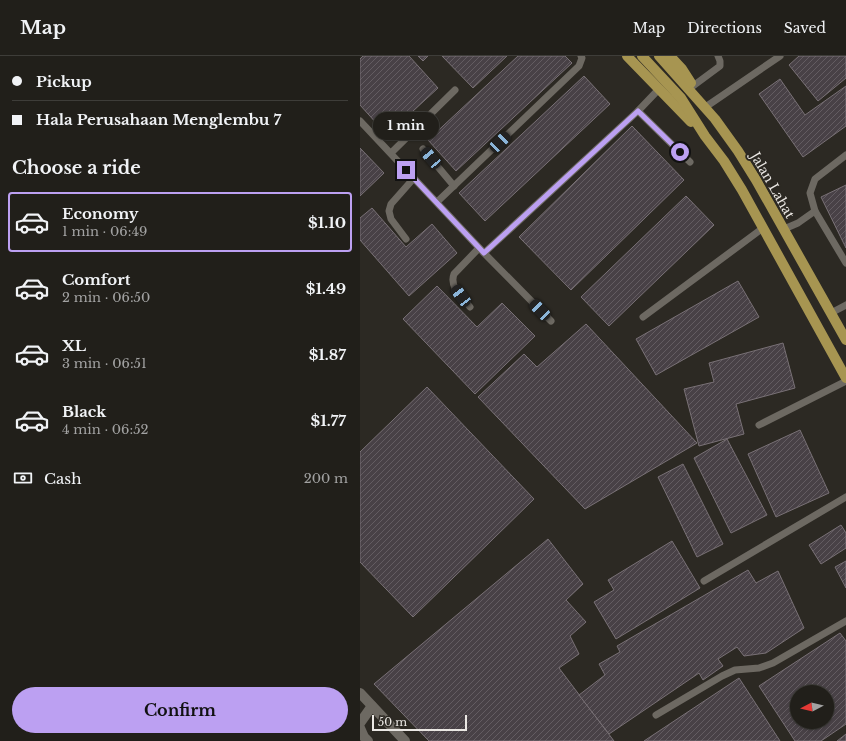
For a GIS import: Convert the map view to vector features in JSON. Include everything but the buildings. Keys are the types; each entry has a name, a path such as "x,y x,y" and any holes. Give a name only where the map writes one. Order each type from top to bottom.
{"main road":[{"path":"627,56 705,136"},
{"path":"642,56 681,98 705,136 730,171 846,380"},
{"name":"Jalan Lahat","path":"659,56 715,118 738,150 846,340"},
{"path":"670,56 682,69 715,118"}],"street":[{"path":"360,694 405,741"},
{"path":"360,723 372,706"},
{"path":"360,728 364,737 368,741"}],"lane":[{"path":"437,202 580,66 581,56"},
{"path":"693,86 720,66 718,56"},
{"path":"707,106 780,56"},
{"path":"470,307 453,285 452,279 454,274 638,111 659,89"},
{"path":"391,153 455,90"},
{"path":"638,111 690,162"},
{"path":"360,120 551,321"},
{"path":"423,149 454,186"},
{"path":"846,155 816,179 810,193 815,211 846,263"},
{"path":"406,239 391,219 389,211 391,204 414,178"},
{"path":"784,230 798,223 815,211"},
{"path":"643,317 763,228"},
{"path":"831,313 846,305"},
{"path":"759,425 846,380"},
{"path":"704,582 846,497"},
{"path":"656,715 722,676 735,670 759,668 773,663 846,621"}],"route":[{"path":"406,170 484,253 638,111 680,152"}]}
